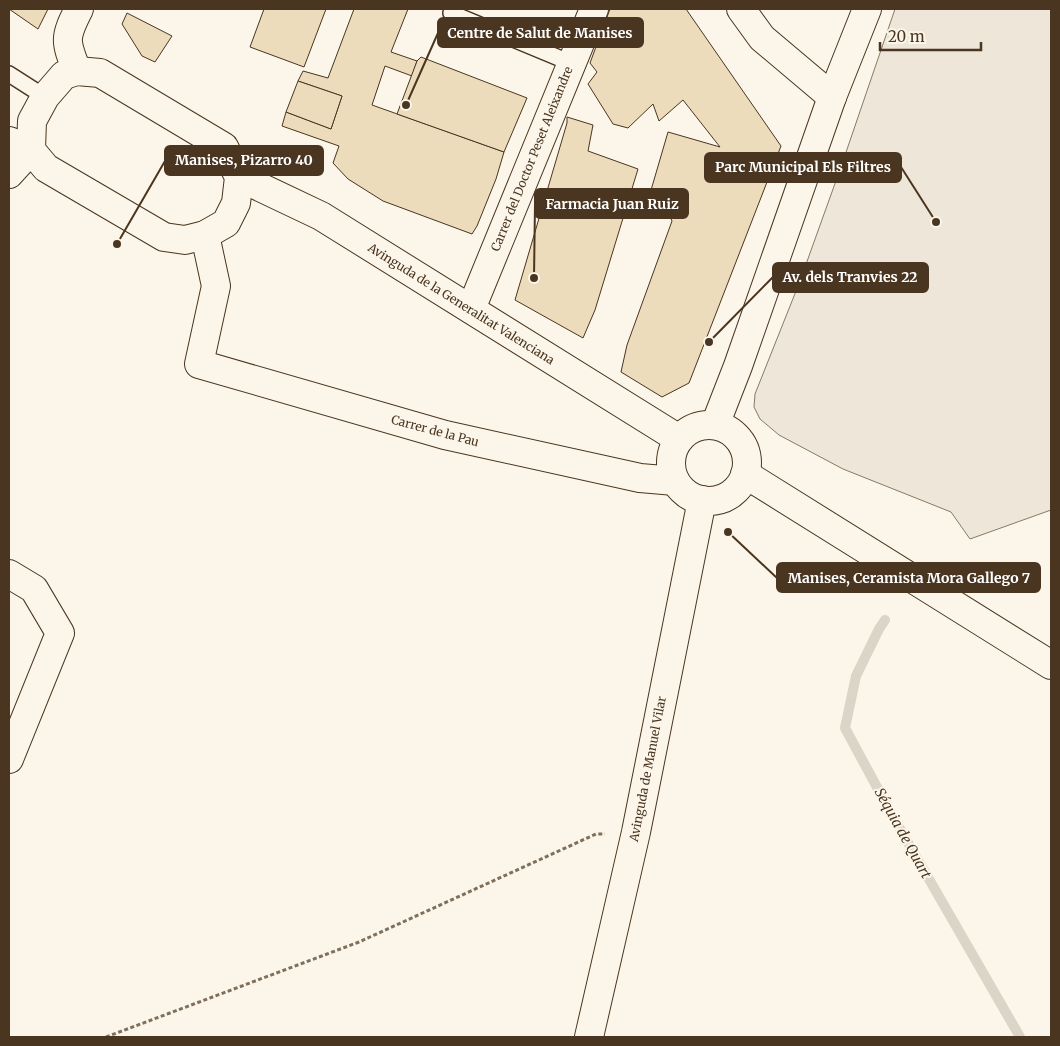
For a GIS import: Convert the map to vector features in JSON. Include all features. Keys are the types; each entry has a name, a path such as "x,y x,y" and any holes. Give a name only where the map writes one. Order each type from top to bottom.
{"main road":[{"path":"77,71 67,45 70,25 79,9"},
{"name":"Carrer del Doctor Peset Aleixandre","path":"471,309 594,9"},
{"path":"741,9 762,38 832,97"},
{"path":"715,425 832,97 867,9"},
{"path":"9,174 20,145 45,97 64,75 77,71 100,73 224,147 239,177 236,204 226,223 205,235 185,240 164,237 46,168 20,145"},
{"name":"Avinguda de la Generalitat Valenciana","path":"239,177 320,216 679,439"},
{"name":"Carrer de la Pau","path":"205,235 216,286 199,364 445,435 640,478 675,481"},
{"path":"715,425 728,430 738,438 746,455 745,474 741,484 734,492 719,500 702,500 691,497 682,490 675,481 671,471 670,460 673,449 686,432 695,427 715,425"},
{"path":"745,474 1051,665"},
{"name":"Avinguda de Manuel Vilar","path":"588,1037 636,832 702,500"},
{"path":"9,574 34,589 60,633 9,759"}],"lane":[{"path":"451,13 571,63"},
{"path":"9,74 45,97"}],"path":[{"path":"106,1037 359,942 596,834 636,832"}],"shaded area":[{"path":"895,9 1051,9 1051,510 970,539 951,512 843,469 779,435 760,419 754,407 755,394 800,281"}],"building":[{"path":"9,9 48,9 38,29"},
{"path":"264,9 326,9 304,67 250,47"},
{"path":"354,9 408,9 391,52 417,61 412,76 385,66 372,105 504,152 496,179 472,234 383,201 348,179 333,163 339,146 282,126 286,112 331,129 342,96 298,81 303,71 328,78"},
{"path":"610,9 686,9 781,146 689,383 662,397 621,372 627,345 672,221 662,197 649,197 668,132 720,147 683,100 659,121 653,104 628,128 613,124 588,84 597,72 590,63"},
{"path":"127,13 172,36 155,62 142,56 122,24"},
{"path":"421,57 527,98 504,152 397,114 417,61"},
{"path":"298,81 342,96 331,129 286,112"},
{"path":"567,117 593,125 588,151 638,169 595,310 583,338 515,300 567,123"}],"waterway":[{"name":"Séquia de Quart","path":"885,620 856,676 845,728 892,815 1020,1037"}],"place":[{"name":"Centre de Salut de Manises","path":"406,105"},
{"name":"Parc Municipal Els Filtres","path":"936,222"},
{"name":"Manises, Pizarro 40","path":"117,244"},
{"name":"Farmacia Juan Ruiz","path":"534,278"},
{"name":"Av. dels Tranvies 22","path":"709,342"},
{"name":"Manises, Ceramista Mora Gallego 7","path":"728,532"}]}
